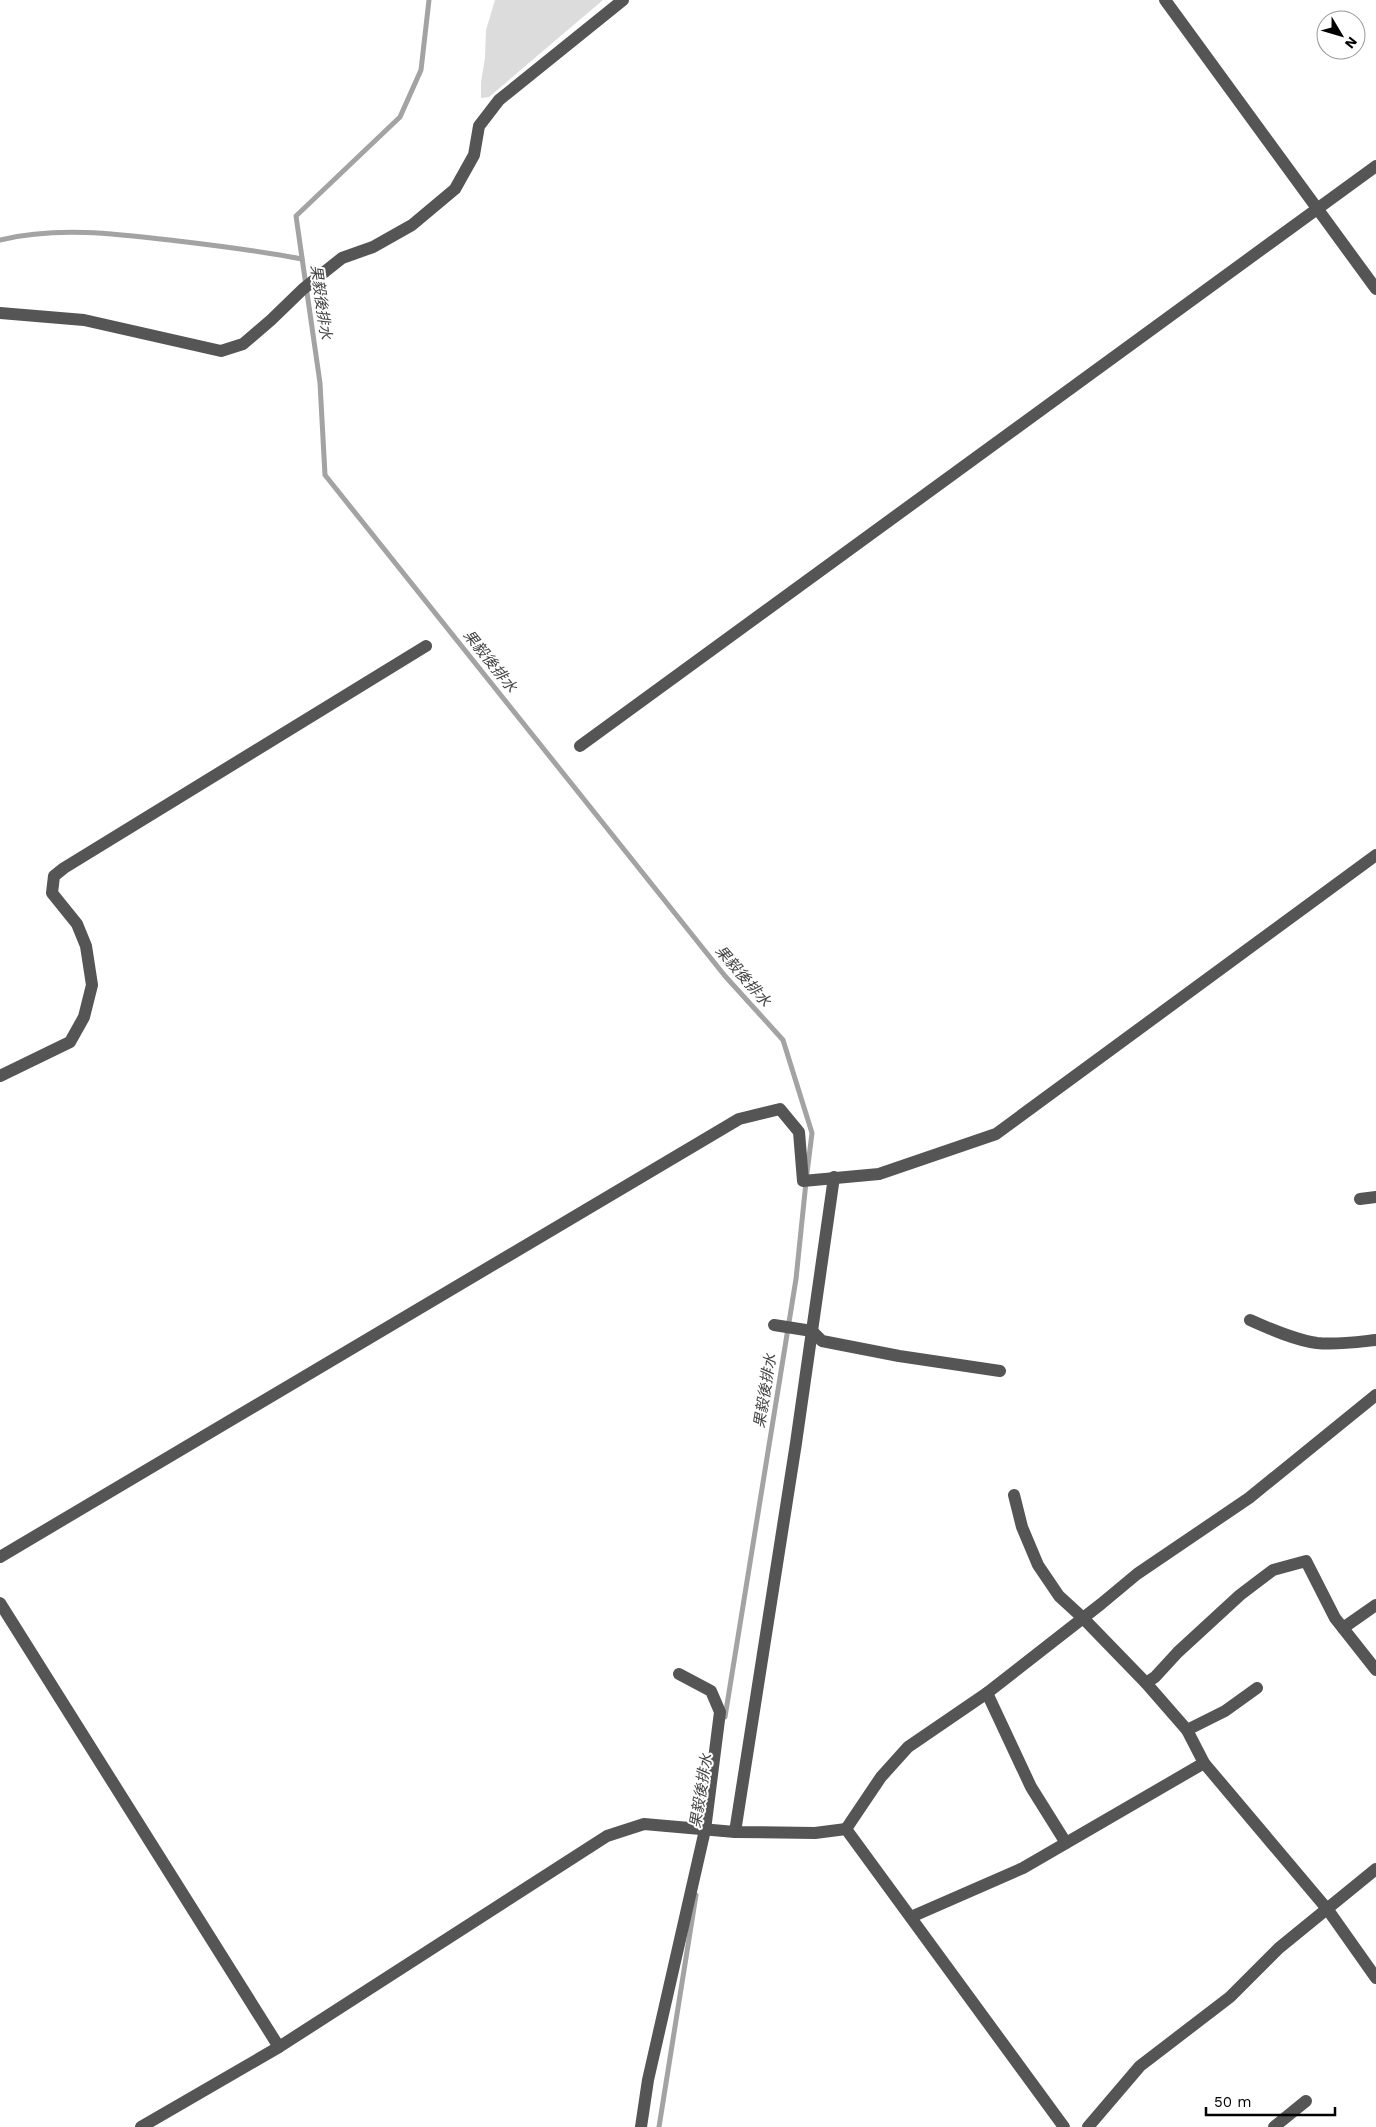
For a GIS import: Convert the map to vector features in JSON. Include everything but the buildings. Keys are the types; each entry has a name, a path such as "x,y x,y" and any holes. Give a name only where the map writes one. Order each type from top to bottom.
{"street":[{"path":"0,313 84,320 222,351 243,344 271,320 302,289 342,258 373,247 412,225 454,189 474,155 479,126 499,100 623,0"},
{"path":"1165,0 1376,289"},
{"path":"580,746 1376,166"},
{"path":"0,1076 70,1042 84,1017 92,985 86,946 77,924 52,893 54,876 64,868 426,646"},
{"path":"0,1557 739,1119 780,1108 799,1132 803,1181 879,1174 996,1134 1376,855"},
{"path":"735,1832 796,1444 834,1177"},
{"path":"1360,1199 1376,1197"},
{"path":"1250,1320 1268,1328 1316,1342 1337,1343 1376,1340"},
{"path":"774,1325 812,1331 822,1341 899,1356 1000,1371"},
{"path":"141,2127 279,2047 607,1836 644,1824 735,1832 815,1833 846,1829 881,1777 908,1747 987,1693 1137,1574 1250,1498 1376,1395"},
{"path":"1014,1495 1022,1527 1038,1565 1058,1596 1083,1618 1146,1683 1187,1730 1204,1763 1328,1910 1376,1978"},
{"path":"1146,1683 1156,1677 1178,1652 1273,1570 1306,1561 1335,1618 1376,1670"},
{"path":"0,1603 279,2047"},
{"path":"1343,1628 1376,1605"},
{"path":"641,2127 648,2080 705,1830 720,1712 711,1692 679,1674"},
{"path":"1187,1730 1225,1711 1257,1688"},
{"path":"987,1693 1031,1787 1066,1843"},
{"path":"911,1917 1023,1868 1204,1763"},
{"path":"846,1829 1064,2127"},
{"path":"1088,2127 1140,2066 1230,1997 1279,1948 1376,1869"},
{"path":"1274,2127 1306,2101"}],"shaded area":[{"path":"495,0 603,0 489,97 481,98 486,30"}],"waterway":[{"name":"果毅後排水","path":"429,0 421,70 400,117 296,216 320,383 325,475 725,976 783,1040 812,1133 807,1173"},
{"path":"0,240 44,233 111,234 225,247 302,259"},
{"name":"果毅後排水","path":"725,1717 796,1279 806,1182"},
{"name":"果毅後排水","path":"659,2127 696,1895"}]}
